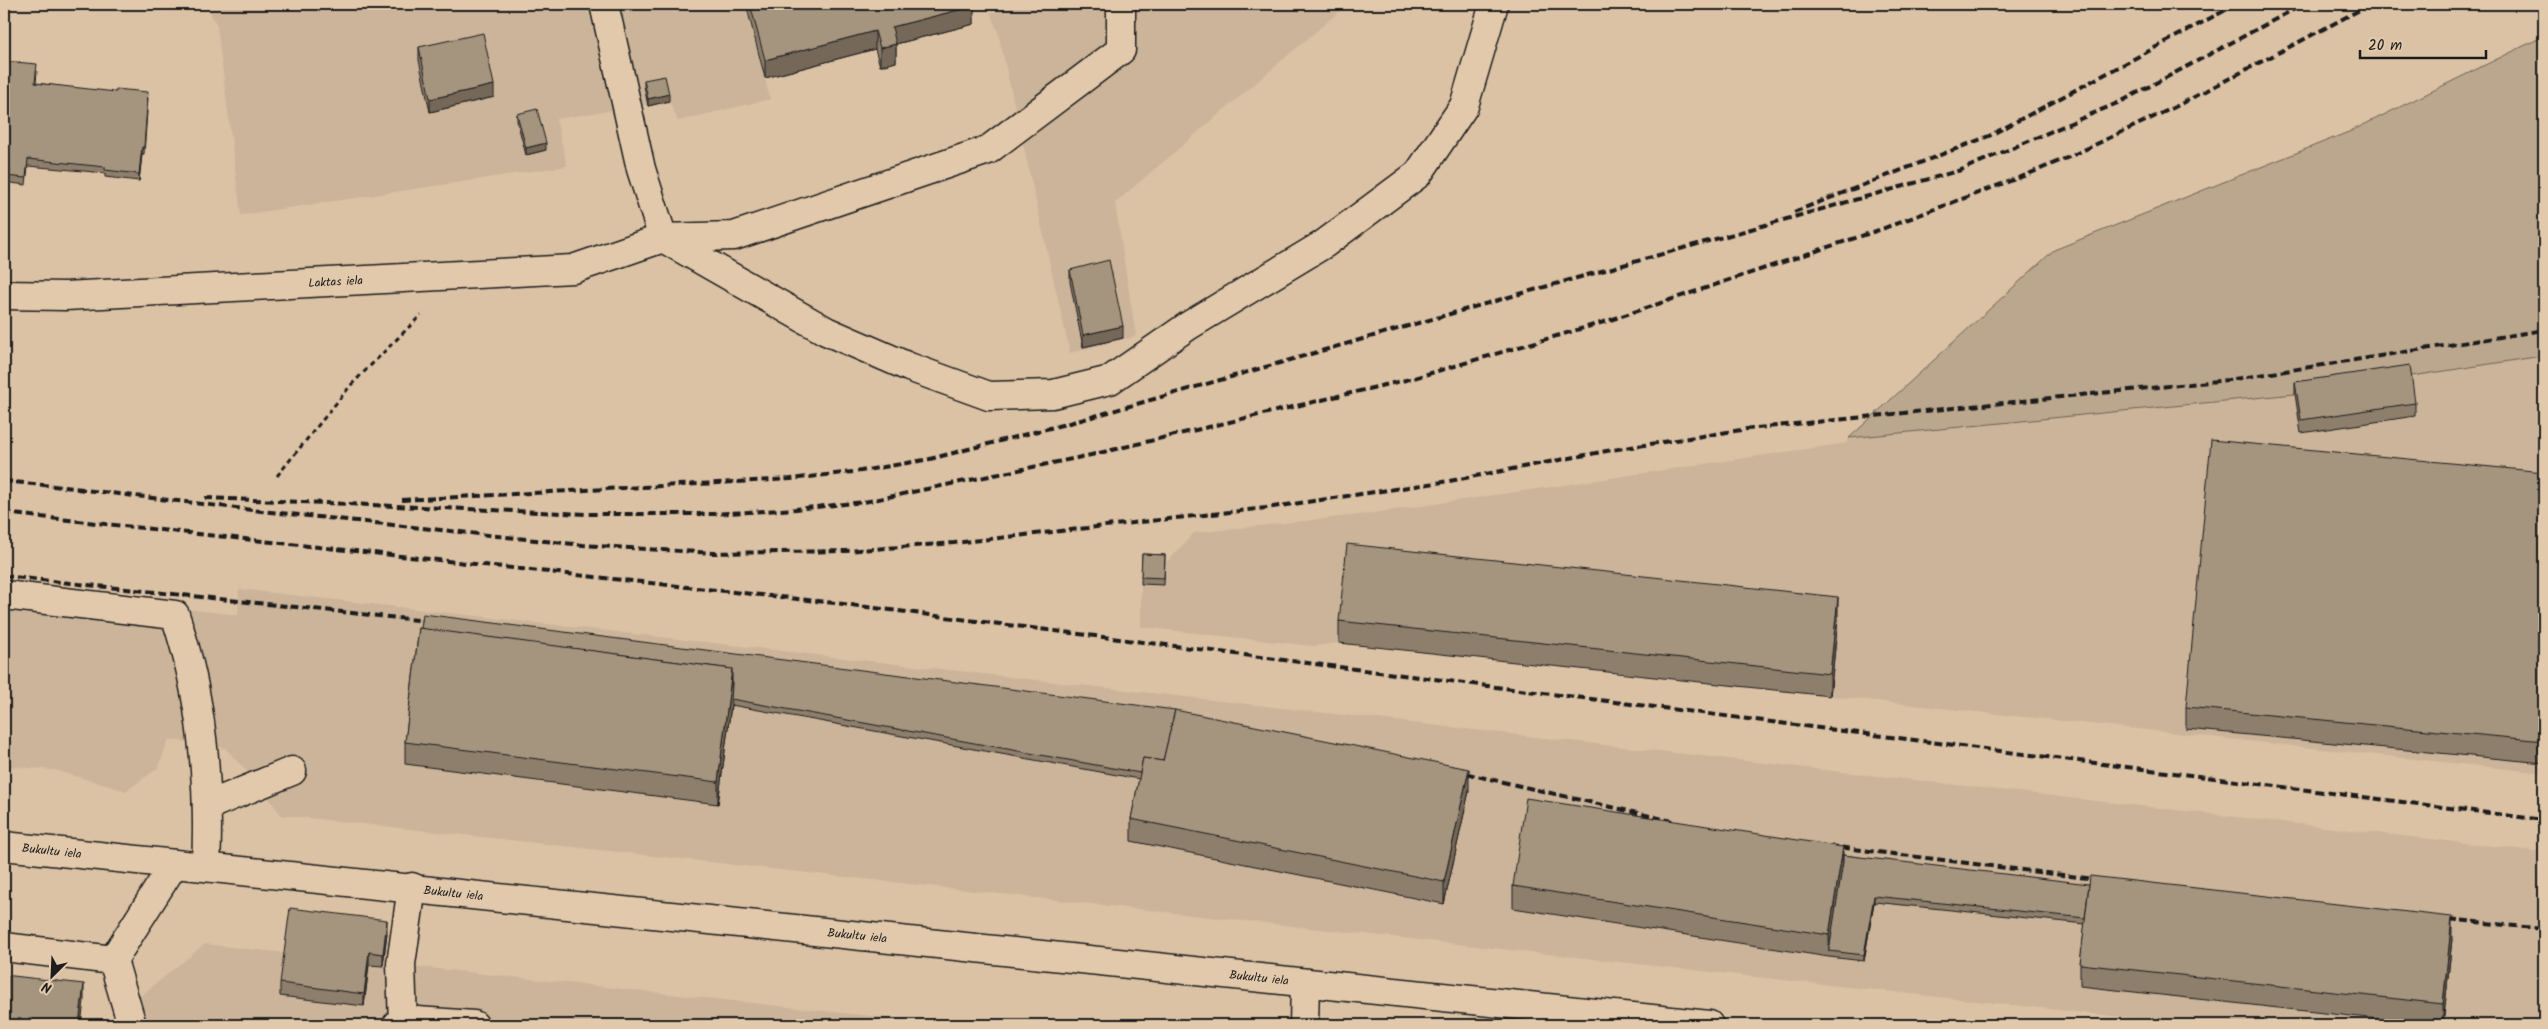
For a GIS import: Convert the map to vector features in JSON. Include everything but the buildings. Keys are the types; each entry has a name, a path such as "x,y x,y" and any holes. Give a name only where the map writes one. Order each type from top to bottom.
{"street":[{"path":"604,4 641,169 663,238 826,330 909,366 989,396 1053,394 1110,380 1188,326 1324,244 1418,174 1464,106 1494,4"},
{"name":"Laktas iela","path":"4,295 65,296 573,270 663,238 734,236 988,150 1121,50 1120,4"},
{"path":"4,595 175,615 186,645 202,741 207,806 206,866"},
{"path":"207,806 292,771"},
{"name":"Bukultu iela","path":"4,846 412,887 1709,1025"},
{"path":"132,1025 113,960 174,864"},
{"path":"412,887 401,964 401,1024 474,1025"},
{"path":"4,947 113,960"},
{"path":"1304,1025 1305,983"}],"path":[{"path":"277,476 350,385 460,275"}],"shaded area":[{"path":"206,4 746,4 770,99 678,121 669,101 556,119 567,166 241,215 217,26"},
{"path":"1023,4 1348,4 1115,203 1136,336 1070,353 998,32 990,13"},
{"path":"2544,36 2544,350 2542,356 2295,394 1849,438 2054,250 2351,131"},
{"path":"2544,350 2544,773 1339,643 1313,646 1141,627 1141,557 1168,561 1194,533 1367,514 1847,443 1849,438 2295,394 2541,356"},
{"path":"4,588 238,615 239,589 2544,852 2544,1025 2194,1025 281,815 259,784 225,748 169,739 158,768 126,791 55,770 4,766"},
{"path":"290,921 387,933 384,963 953,1025 4,1025 84,1001 82,1023 107,1023 205,944 285,953"}],"railway":[{"path":"1794,212 1989,136 2237,4"},
{"path":"402,500 791,479 861,471 930,459 1081,420 1961,170 2122,101 2304,4"},
{"path":"205,498 586,514 714,514 796,509 864,502 1091,455 1414,378 1604,322 1879,230 2069,157 2179,105 2371,4"},
{"path":"77,489 261,511 583,545 712,553 846,551 954,543 1266,508 1449,481 1612,450 1747,429 2228,380 2544,330"},
{"path":"4,481 83,489"},
{"path":"4,513 835,603 2544,820"},
{"path":"4,576 436,622"},
{"path":"1455,771 1672,821"},
{"path":"1830,846 2103,880"},
{"path":"2438,918 2544,929"}]}
